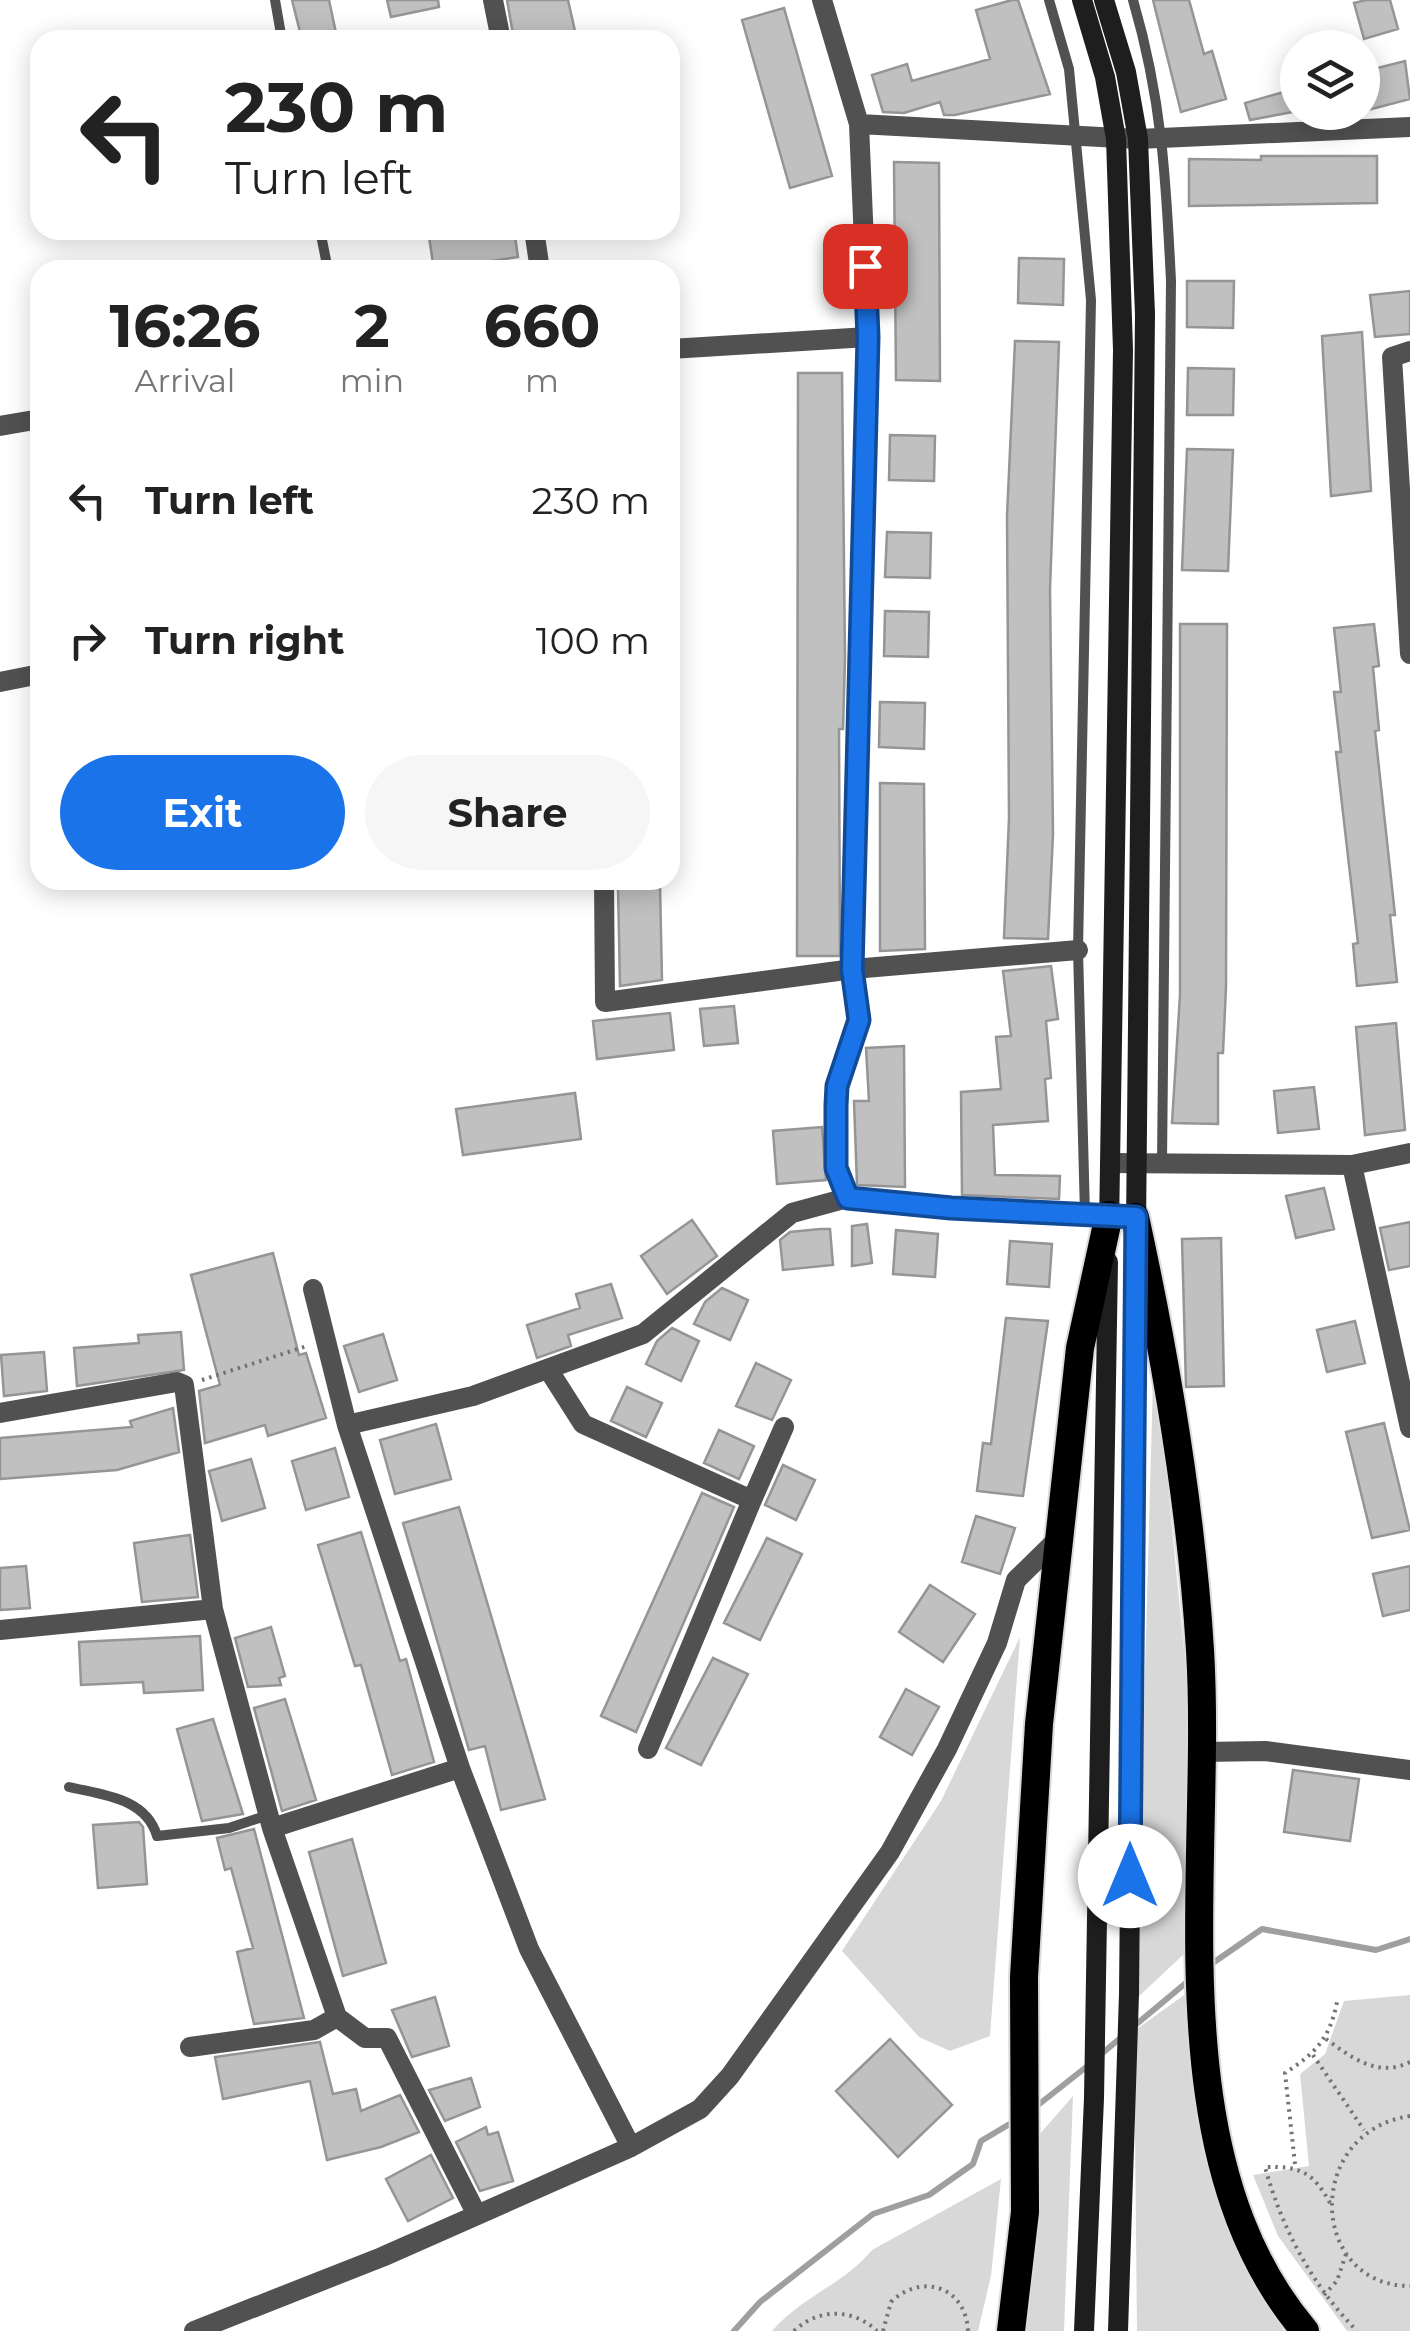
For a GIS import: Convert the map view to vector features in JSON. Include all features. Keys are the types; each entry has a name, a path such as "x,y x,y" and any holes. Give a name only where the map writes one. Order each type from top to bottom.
{"highway":[{"path":"1011,2331 1022,2267 1024,2071 1039,1724 1080,1348 1110,1215"},
{"path":"1110,1215 1162,1342 1190,1549 1203,1752 1202,2006 1211,2102 1230,2187 1254,2247 1305,2331"}],"main road":[{"path":"1082,0 1105,77 1116,139 1123,370 1094,2098 1084,2331"},
{"path":"1104,0 1126,72 1138,139 1145,314 1136,1163 1110,1215 1129,1994 1118,2331"}],"street":[{"path":"493,0 500,30"},
{"path":"822,0 859,124 868,337 852,969 859,1020 837,1086 836,1105 836,1168 848,1198"},
{"path":"859,124 1116,139 1410,127"},
{"path":"680,348 868,337"},
{"path":"1410,351 1392,357 1410,654"},
{"path":"0,426 30,422"},
{"path":"0,682 30,676"},
{"path":"604,890 606,1002 852,969 1078,950"},
{"path":"1110,1163 1352,1165 1410,1154"},
{"path":"1352,1165 1410,1428"},
{"path":"346,1425 473,1396 643,1334 792,1213 848,1198 1110,1215"},
{"path":"314,1289 346,1425 460,1768 529,1949 632,2147"},
{"path":"548,1368 583,1424 752,1500"},
{"path":"0,1413 177,1382 184,1386 213,1609 270,1821 337,2017 365,2038 386,2038 476,2214"},
{"path":"648,1749 784,1427"},
{"path":"194,2331 382,2258 632,2147 700,2109 720,2087 890,1852 947,1748 997,1643 1016,1580 1060,1537"},
{"path":"0,1630 213,1609"},
{"path":"1203,1752 1265,1752 1410,1770"},
{"path":"270,1821 460,1768"},
{"path":"190,2046 314,2030 337,2017"}],"lane":[{"path":"275,0 280,30"},
{"path":"1049,0 1069,69 1091,300 1078,950 1110,1215"},
{"path":"1133,0 1154,70 1164,138 1171,281 1162,1163"},
{"path":"69,1787 130,1802 152,1820 157,1836 270,1821"}],"path":[{"path":"184,1386 326,1340"},
{"path":"1295,2166 1285,2073 1313,2056 1326,2039 1338,2002"},
{"path":"1326,2039 1352,2058 1380,2069 1410,2062"},
{"path":"1313,2056 1365,2132"},
{"path":"1324,2295 1343,2269 1346,2251 1335,2232 1330,2203 1334,2176 1346,2151 1365,2132 1390,2119 1410,2116"},
{"path":"1330,2203 1316,2178 1295,2166 1264,2167 1290,2238 1324,2295 1357,2331"},
{"path":"1335,2232 1350,2257 1372,2276 1410,2286"},
{"path":"794,2331 816,2316 836,2313 855,2316 880,2331 892,2302 914,2286 928,2285 954,2295 962,2306 968,2331"}],"shaded area":[{"path":"1154,1344 1189,1701 1185,1953 1136,1999"},
{"path":"1020,1637 990,2036 950,2051 919,2037 842,1951 941,1801"},
{"path":"1187,1993 1204,2128 1224,2209 1259,2289 1284,2331 1137,2331 1134,2031"},
{"path":"1410,1995 1410,2331 1347,2331 1278,2236 1253,2175 1309,2166 1300,2074 1325,2054 1344,2001"},
{"path":"1073,2096 1064,2331 1026,2331 1037,2240 1038,2136"},
{"path":"1001,2179 991,2276 978,2331 772,2331 872,2250"}],"building":[{"path":"292,0 329,0 335,30 300,30"},
{"path":"387,0 438,0 439,7 391,17"},
{"path":"507,0 568,0 575,30 512,30"},
{"path":"1018,0 1050,94 955,115 944,115 940,102 904,113 883,112 872,75 907,64 912,81 990,59 976,10"},
{"path":"1153,0 1189,0 1204,54 1212,51 1226,99 1181,112"},
{"path":"1390,0 1398,29 1380,34 1380,30 1362,30 1354,3"},
{"path":"784,8 832,176 790,188 742,20"},
{"path":"1405,61 1410,99 1380,107 1380,67"},
{"path":"1280,93 1280,114 1250,120 1245,103"},
{"path":"1261,156 1377,156 1377,203 1189,206 1189,159 1261,160"},
{"path":"894,162 939,163 940,381 896,380"},
{"path":"430,240 515,240 518,257 499,260 432,260"},
{"path":"1019,258 1064,259 1063,305 1018,303"},
{"path":"1187,281 1234,281 1233,328 1187,327"},
{"path":"1410,291 1410,334 1375,337 1370,295"},
{"path":"1362,332 1371,491 1331,496 1322,336"},
{"path":"1015,341 1059,342 1050,589 1053,834 1048,939 1004,938 1009,818 1007,516"},
{"path":"1188,368 1234,369 1233,415 1187,415"},
{"path":"798,373 842,373 845,659 843,729 839,729 840,956 797,956"},
{"path":"890,435 935,436 934,481 889,480"},
{"path":"1187,449 1233,450 1228,571 1182,570"},
{"path":"887,532 931,533 930,578 885,577"},
{"path":"885,611 929,612 928,657 884,656"},
{"path":"1180,624 1227,624 1226,987 1223,1053 1218,1053 1218,1124 1172,1123 1180,995"},
{"path":"1374,624 1379,666 1373,667 1379,730 1375,731 1395,915 1390,915 1397,982 1357,986 1353,944 1358,943 1336,752 1341,752 1334,692 1341,692 1334,628"},
{"path":"880,702 925,703 924,749 879,747"},
{"path":"880,783 924,784 925,949 880,951"},
{"path":"618,890 660,890 662,980 620,986"},
{"path":"1051,966 1058,1019 1046,1021 1051,1078 1045,1079 1048,1121 993,1125 995,1175 1060,1176 1059,1199 962,1195 961,1092 1001,1089 996,1037 1011,1036 1003,971"},
{"path":"734,1006 738,1043 704,1046 700,1009"},
{"path":"670,1013 674,1050 597,1059 593,1021"},
{"path":"1396,1023 1405,1130 1365,1135 1356,1027"},
{"path":"904,1046 905,1187 857,1185 854,1101 869,1101 866,1048"},
{"path":"1314,1087 1319,1129 1278,1133 1274,1091"},
{"path":"575,1093 581,1139 463,1155 456,1109"},
{"path":"822,1127 826,1180 777,1184 773,1131"},
{"path":"1324,1188 1334,1229 1296,1238 1286,1196"},
{"path":"692,1220 717,1256 667,1294 641,1256"},
{"path":"1410,1222 1410,1266 1389,1270 1380,1228"},
{"path":"867,1224 872,1263 852,1266 852,1226"},
{"path":"830,1229 833,1265 783,1270 780,1240 790,1232"},
{"path":"896,1230 938,1234 935,1277 893,1274"},
{"path":"1221,1238 1224,1386 1186,1387 1182,1239"},
{"path":"1010,1241 1052,1244 1049,1287 1007,1284"},
{"path":"273,1253 299,1355 306,1353 326,1418 268,1436 265,1425 205,1443 199,1391 220,1385 191,1275"},
{"path":"611,1284 622,1318 568,1335 571,1346 537,1358 527,1325 580,1308 576,1294"},
{"path":"722,1288 748,1300 730,1340 694,1324 705,1302"},
{"path":"1006,1318 1048,1321 1023,1496 977,1491 983,1443 991,1444"},
{"path":"1355,1321 1365,1363 1327,1372 1317,1330"},
{"path":"672,1328 699,1341 681,1381 646,1364 657,1341"},
{"path":"181,1332 184,1370 77,1386 74,1348 139,1343 138,1335"},
{"path":"383,1334 397,1380 359,1392 344,1346"},
{"path":"44,1352 47,1391 4,1396 1,1355"},
{"path":"756,1363 791,1380 772,1420 736,1406"},
{"path":"627,1387 662,1403 646,1437 611,1421"},
{"path":"173,1408 179,1452 117,1470 0,1479 0,1438 132,1427 130,1421"},
{"path":"1384,1423 1410,1530 1372,1538 1346,1432"},
{"path":"436,1424 451,1479 395,1494 380,1440"},
{"path":"719,1430 754,1446 739,1479 704,1463"},
{"path":"335,1448 349,1497 306,1510 292,1461"},
{"path":"251,1459 265,1508 222,1521 209,1471"},
{"path":"783,1465 815,1480 796,1520 765,1505"},
{"path":"702,1493 734,1507 636,1732 601,1716"},
{"path":"459,1507 545,1799 501,1810 485,1746 469,1750 403,1523"},
{"path":"976,1516 1015,1528 1000,1574 962,1562"},
{"path":"361,1532 400,1661 406,1659 434,1762 392,1775 361,1665 355,1666 318,1545"},
{"path":"190,1535 198,1597 142,1602 134,1543"},
{"path":"767,1538 802,1554 760,1640 724,1623"},
{"path":"26,1566 30,1608 0,1610 0,1568"},
{"path":"1410,1566 1410,1610 1383,1616 1373,1574"},
{"path":"930,1585 975,1614 943,1662 899,1632"},
{"path":"271,1627 285,1676 279,1678 281,1685 248,1687 235,1638"},
{"path":"200,1636 203,1690 144,1693 143,1682 81,1685 79,1642"},
{"path":"713,1658 748,1674 701,1765 666,1748"},
{"path":"906,1689 939,1707 912,1755 880,1737"},
{"path":"285,1699 316,1800 282,1811 254,1708"},
{"path":"213,1719 243,1814 202,1821 177,1729"},
{"path":"1293,1770 1359,1779 1350,1841 1284,1832"},
{"path":"139,1822 143,1827 147,1884 98,1888 93,1825"},
{"path":"254,1829 304,2018 254,2024 237,1952 253,1948 231,1868 225,1870 217,1838"},
{"path":"352,1839 386,1963 343,1976 309,1852"},
{"path":"435,1997 449,2046 412,2057 392,2010"},
{"path":"890,2039 952,2105 898,2157 836,2091"},
{"path":"320,2042 333,2094 356,2089 361,2111 400,2095 419,2132 381,2147 327,2160 310,2081 223,2099 215,2057"},
{"path":"471,2078 480,2107 445,2121 429,2090"},
{"path":"486,2127 488,2135 498,2132 513,2181 480,2191 456,2142"},
{"path":"431,2155 453,2198 408,2221 386,2179"}],"waterway":[{"path":"1207,1967 1262,1929 1376,1950 1410,1939"},
{"path":"1133,2027 1193,1977"},
{"path":"1099,2056 1124,2035"},
{"path":"1033,2109 1090,2064"},
{"path":"734,2331 760,2302 873,2214 929,2195 973,2164 981,2141 1018,2119"}],"route":[{"path":"865,266 868,337 852,969 859,1020 849,1060 837,1086 836,1168 848,1198 951,1208 1136,1217 1130,1876"}]}
